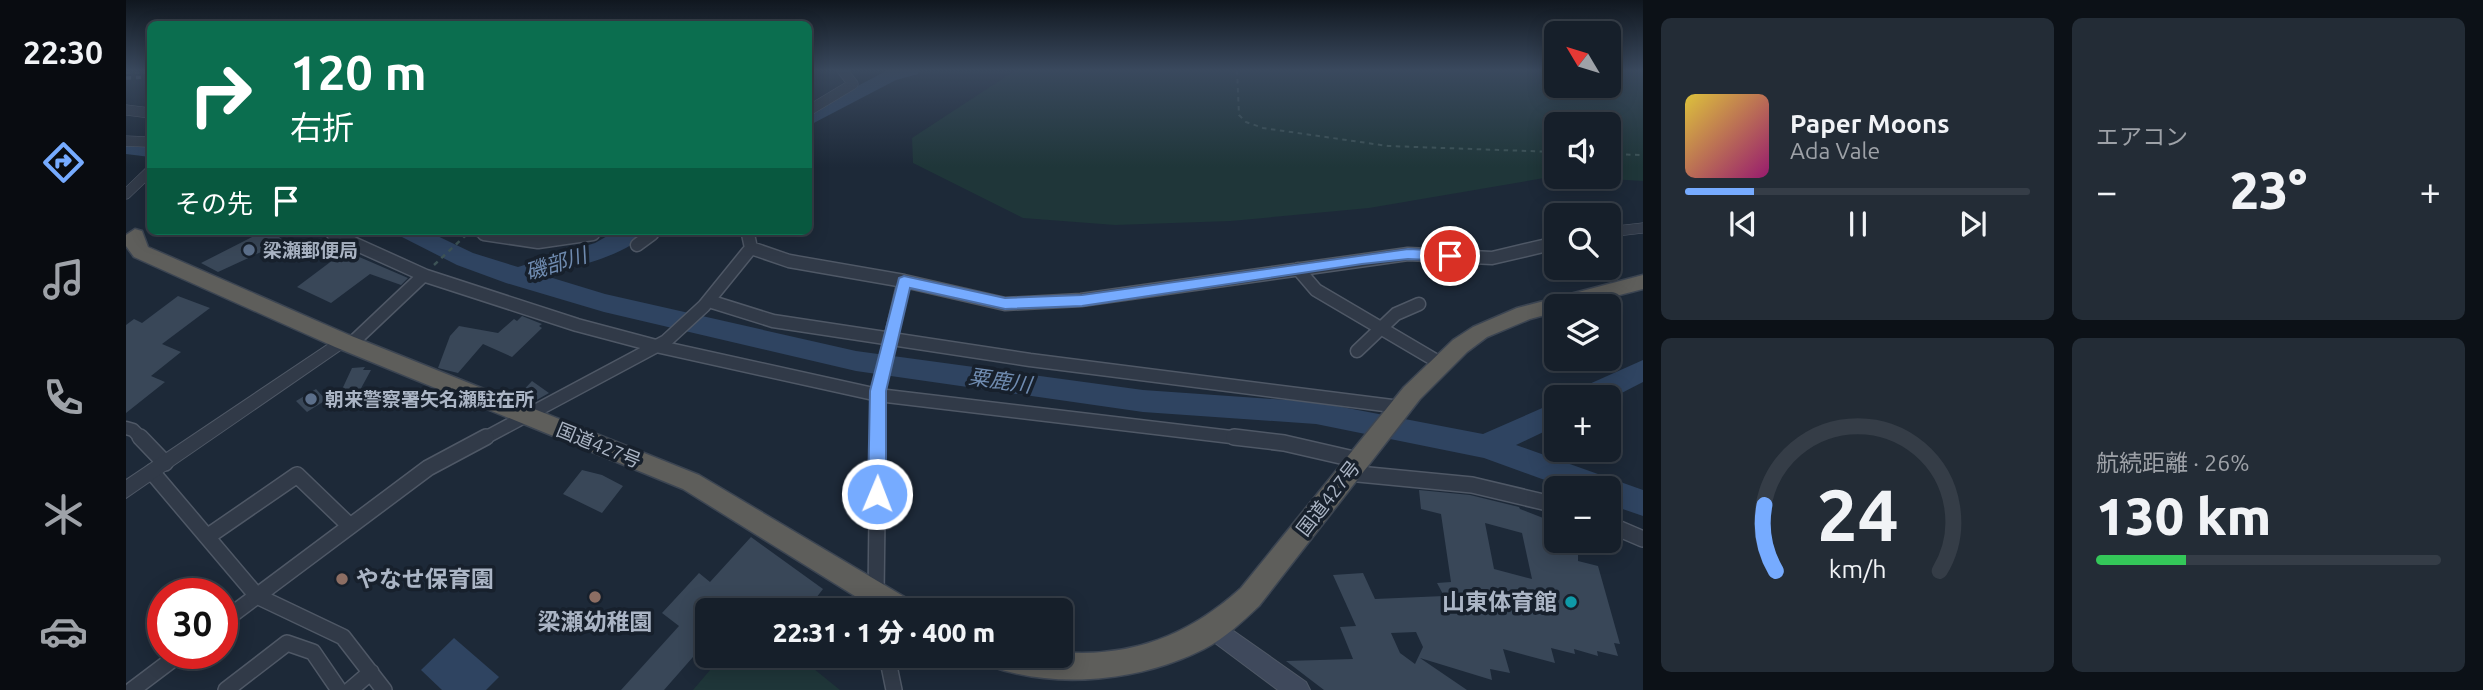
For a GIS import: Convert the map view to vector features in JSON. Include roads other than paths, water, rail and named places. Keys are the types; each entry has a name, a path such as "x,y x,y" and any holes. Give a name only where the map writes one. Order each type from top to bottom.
{"highway":[{"name":"国道427号","path":"137,234 135,245 141,252 347,343 691,482 871,598"},
{"name":"国道427号","path":"1073,667 1109,666 1152,657 1190,643 1215,629 1250,597 1399,409 1440,363 1480,332 1524,313 1643,282"}],"main road":[{"path":"1215,629 1298,690"}],"street":[{"path":"126,110 147,113"},
{"path":"126,141 147,142"},
{"path":"126,194 147,177"},
{"path":"1621,231 1643,228"},
{"path":"336,235 425,273 577,325 878,393 1284,443 1356,463 1472,485 1544,502"},
{"path":"486,235 522,243 568,241 589,235"},
{"path":"522,243 527,235"},
{"path":"637,245 651,235"},
{"path":"238,610 428,468 661,344 707,304 751,248 749,235"},
{"path":"751,248 789,261 904,281 1005,304 1082,300 1408,254 1492,258 1544,246"},
{"path":"1298,269 1316,290 1440,363"},
{"path":"126,490 347,343 425,273"},
{"path":"877,598 878,393 904,281"},
{"path":"707,304 773,321 889,340 1399,409"},
{"path":"1357,351 1396,314 1419,304"},
{"path":"126,428 133,430 207,537 257,596 343,637 384,690"},
{"path":"207,537 297,475 349,525"},
{"path":"1621,530 1643,539"},
{"path":"226,690 288,643 313,653 339,690"},
{"path":"889,668 894,690"},
{"path":"132,690 160,669"},
{"path":"350,690 371,672"}],"water":[{"path":"454,638 499,677 486,690 442,690 421,670"}],"waterway":[{"name":"磯部川","path":"812,118 841,102"},
{"name":"粟鹿川","path":"126,148 147,151"},
{"name":"粟鹿川","path":"416,235 465,259 518,276"},
{"name":"磯部川","path":"518,276 603,249 627,235"},
{"name":"粟鹿川","path":"518,276 604,303 856,361 1143,401 1316,413 1485,446"},
{"path":"1612,385 1643,370"},
{"path":"1485,446 1544,419"},
{"name":"粟鹿川","path":"1485,446 1569,476"},
{"name":"粟鹿川","path":"1621,495 1643,503"}],"place":[{"name":"梁瀬郵便局","path":"249,250"},
{"name":"朝来警察署矢名瀬駐在所","path":"311,399"},
{"name":"やなせ保育園","path":"342,579"},
{"name":"梁瀬幼稚園","path":"595,597"},
{"name":"山東体育館","path":"1571,602"}]}
